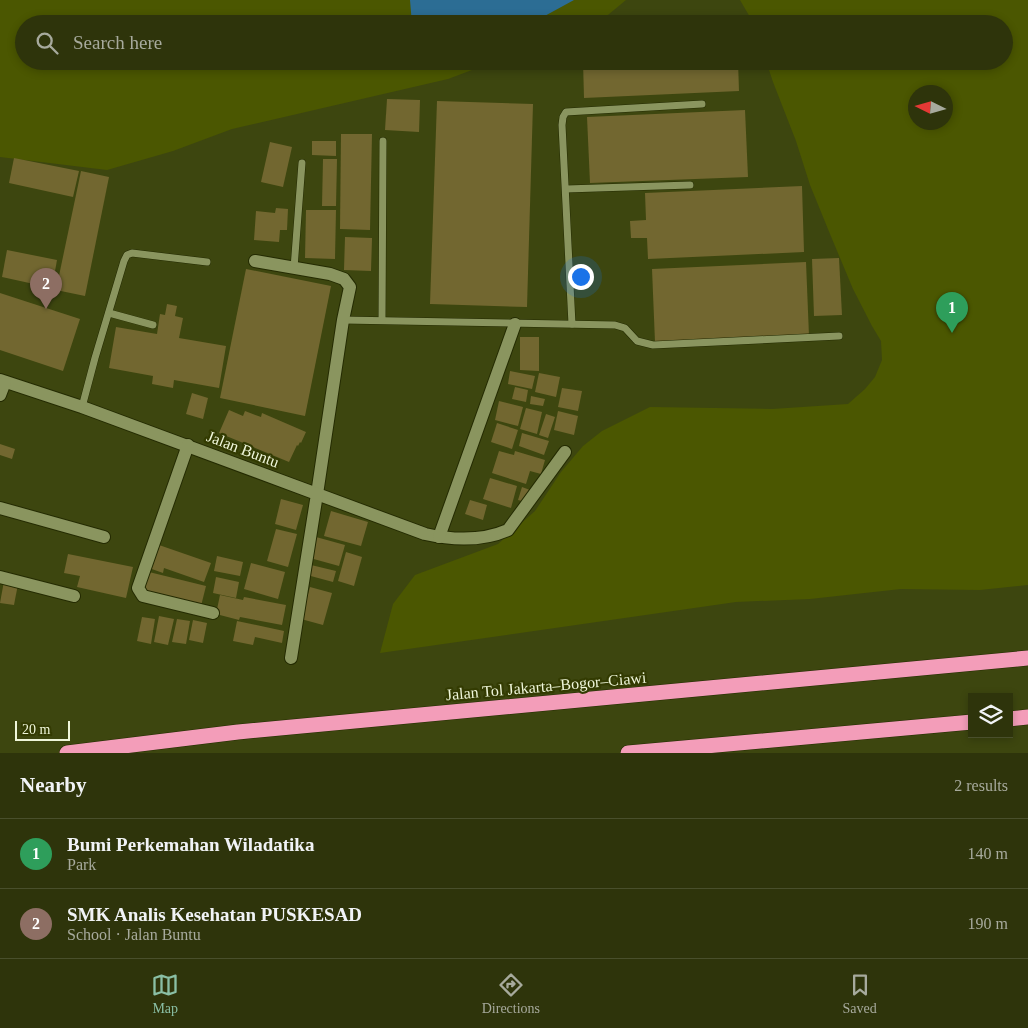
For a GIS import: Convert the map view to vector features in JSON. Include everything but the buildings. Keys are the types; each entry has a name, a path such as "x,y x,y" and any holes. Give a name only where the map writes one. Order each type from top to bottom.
{"highway":[{"name":"Jalan Tol Jakarta–Bogor–Ciawi","path":"67,753 238,732 1028,658"},
{"path":"1013,719 1028,717"},
{"path":"628,753 968,722"}],"street":[{"path":"255,261 330,274 344,279 350,287 343,320 291,658"},
{"path":"439,537 515,324"},
{"path":"0,395 3,381"},
{"name":"Jalan Buntu","path":"3,381 82,407 425,534 439,537 467,538 499,534 508,530 565,452"},
{"path":"188,445 138,588 143,596 213,613"},
{"path":"0,508 104,537"},
{"path":"0,577 74,596"}],"lane":[{"path":"572,324 562,125 566,112 702,104"},
{"path":"382,320 383,141"},
{"path":"294,268 302,163"},
{"path":"566,189 690,186"},
{"path":"82,407 127,255 132,253 206,262"},
{"path":"109,313 153,325"},
{"path":"343,320 620,326 638,341 653,346 839,336"}],"green space":[{"path":"0,0 626,0 608,15 15,15 15,70 472,70 448,79 232,129 173,151 107,170 0,157"},
{"path":"740,0 1028,0 1028,585 980,590 901,589 810,599 736,602 380,653 393,604 415,575 498,544 535,511 561,472 583,446 602,431 650,407 772,409 848,404 875,377 882,360 881,341 853,289 810,185 796,141 769,70 1013,70 1013,15 749,15"}],"water":[{"path":"410,0 574,0 546,15 411,15"}],"place":[{"name":"SMK Analis Kesehatan PUSKESAD","path":"46,309"},
{"name":"Bumi Perkemahan Wiladatika","path":"952,333"}]}
